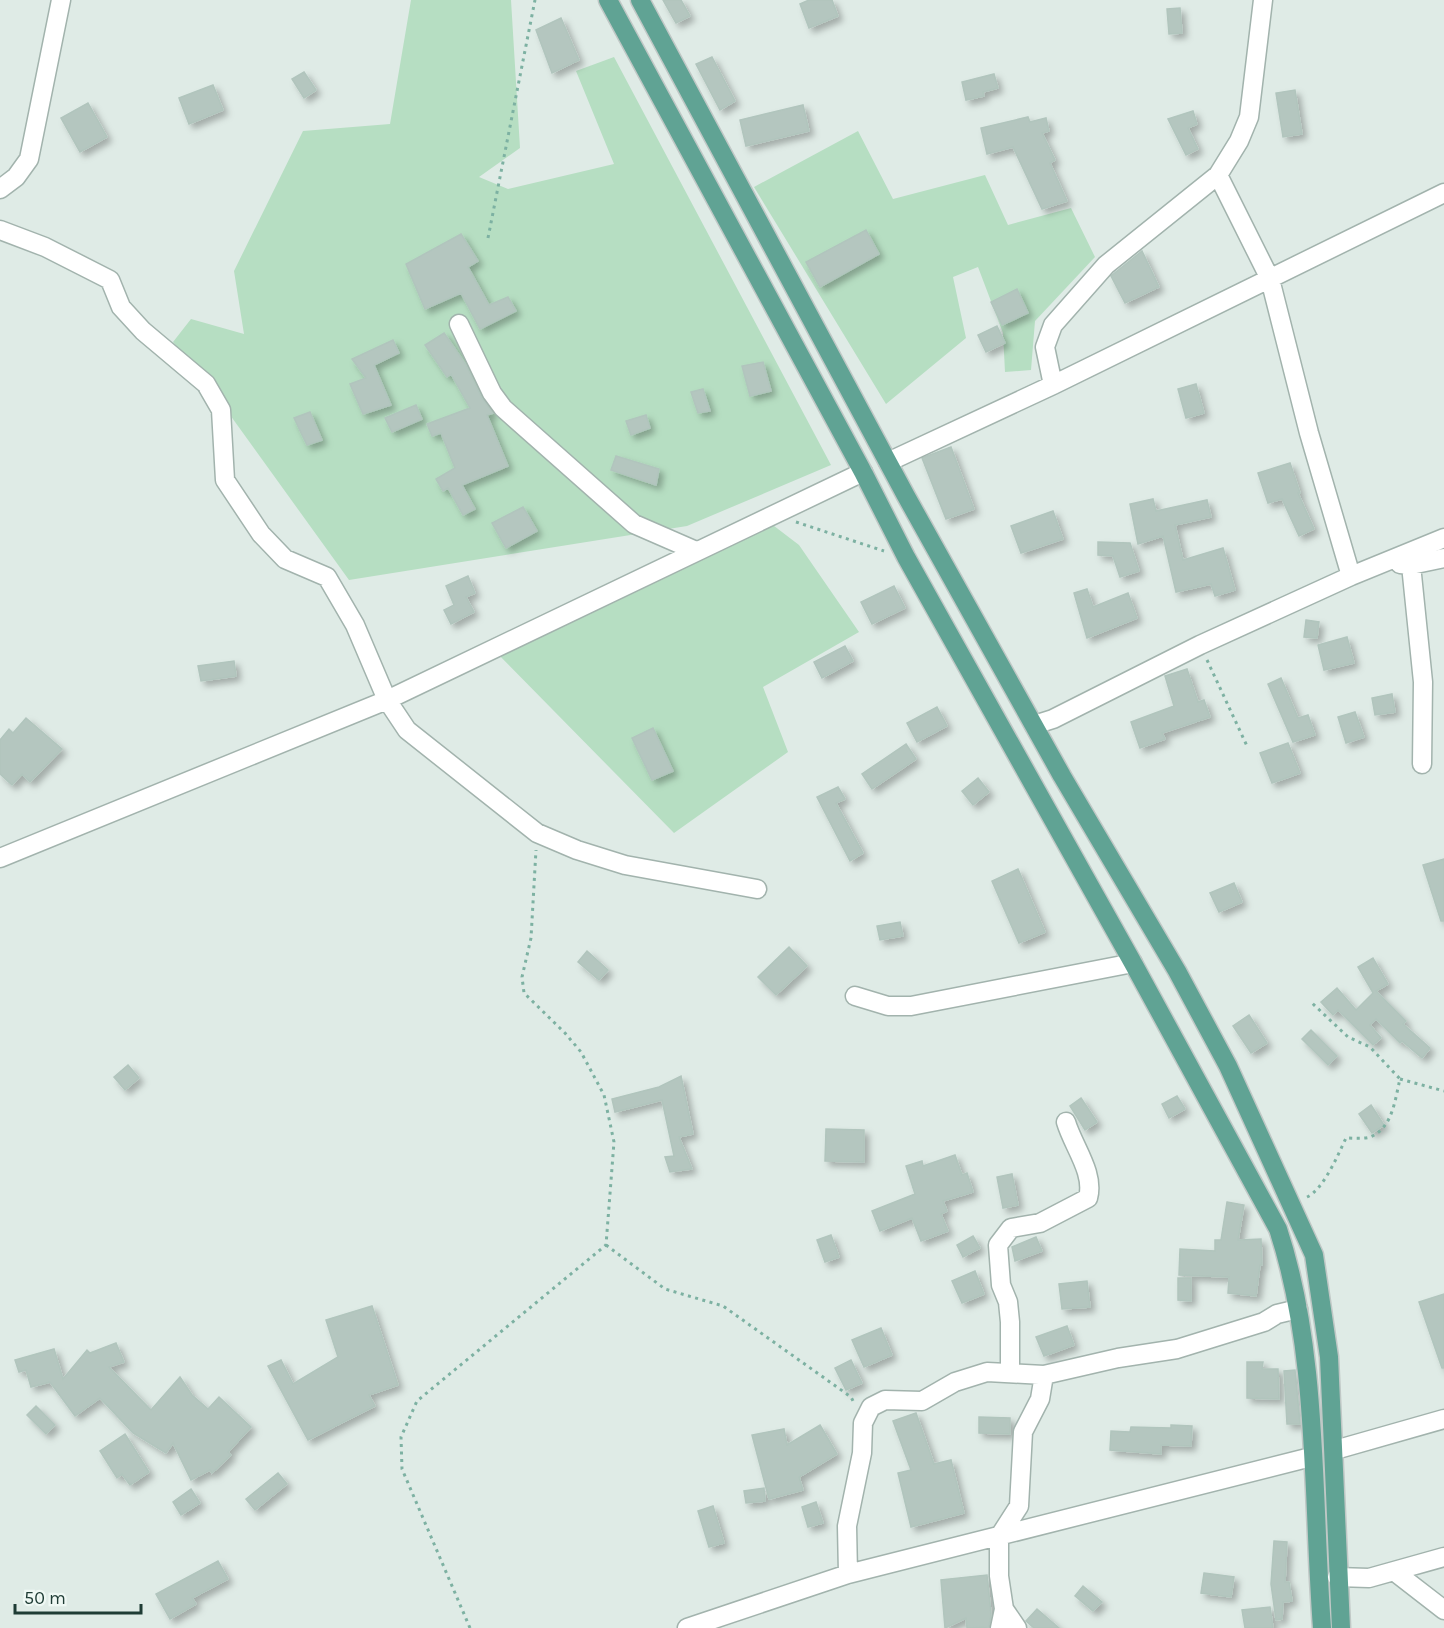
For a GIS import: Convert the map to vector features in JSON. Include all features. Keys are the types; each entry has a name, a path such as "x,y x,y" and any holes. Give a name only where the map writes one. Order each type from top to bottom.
{"main road":[{"path":"608,0 863,472 906,557 1133,963 1278,1229 1289,1261 1307,1370 1322,1628"},
{"path":"640,0 888,462 1034,725 1177,971 1228,1066 1314,1255 1329,1357 1335,1450 1337,1577 1341,1628"}],"street":[{"path":"0,189 16,177 29,159 61,0"},
{"path":"1053,385 1045,347 1053,325 1106,265 1218,175 1239,141 1249,117 1263,0"},
{"path":"1218,175 1270,279 1309,433 1351,576"},
{"path":"888,462 1053,385 1444,193"},
{"path":"0,230 45,247 110,280 121,307 143,331 206,384 221,410 225,480 261,534 285,559 327,577 356,625 387,700 406,730 537,833 577,850 625,865 757,889"},
{"path":"459,324 492,393 503,408 634,524 696,551"},
{"path":"0,858 387,700 863,472"},
{"path":"1034,725 1351,576 1444,538"},
{"path":"1387,563 1411,565 1444,558"},
{"path":"1411,565 1423,682 1422,764"},
{"path":"855,996 888,1006 911,1006 1133,963"},
{"path":"1010,1373 1011,1322 1008,1302 1001,1285 998,1245 1011,1228 1040,1223 1088,1198 1090,1189 1088,1175 1072,1143 1066,1122"},
{"path":"848,1574 847,1526 862,1453 863,1423 871,1407 885,1400 922,1401 955,1382 987,1372 1044,1375 1118,1358 1177,1349 1264,1322 1277,1314 1298,1309"},
{"path":"1000,1628 1004,1609 999,1576 999,1537 1019,1506 1023,1432 1040,1399 1044,1375"},
{"path":"1335,1450 1444,1419"},
{"path":"687,1628 848,1574 1311,1457"},
{"path":"1337,1577 1369,1578 1444,1557"},
{"path":"1395,1572 1444,1610"},
{"path":"1004,1609 1017,1628"}],"path":[{"path":"488,238 536,0"},
{"path":"772,515 906,557"},
{"path":"1200,645 1247,746"},
{"path":"470,1628 402,1469 401,1437 417,1401 606,1245 614,1142 604,1095 581,1052 524,993 522,977 531,938 537,833"},
{"path":"1312,1003 1348,1037 1370,1047 1400,1079 1444,1091"},
{"path":"1292,1204 1320,1189 1346,1138 1370,1137 1385,1125 1393,1110 1400,1079"},
{"path":"606,1245 665,1289 723,1306 770,1338 851,1397 863,1423"}],"green space":[{"path":"411,0 511,0 520,148 479,177 508,189 614,164 576,71 614,57 831,465 687,526 349,580 212,390 173,342 191,319 244,334 234,271 303,131 390,124"},
{"path":"858,131 893,199 985,175 1008,225 1071,208 1095,257 1035,321 1031,370 1005,372 1003,333 978,267 953,277 966,338 886,404 754,187"},
{"path":"761,516 799,545 859,632 763,687 788,752 674,833 487,643"}],"building":[{"path":"663,0 681,0 690,16 676,23"},
{"path":"809,0 832,0 838,16 809,28 800,4"},
{"path":"1180,8 1182,33 1169,34 1167,9"},
{"path":"561,18 579,60 552,73 536,30"},
{"path":"712,57 735,101 720,110 696,64"},
{"path":"304,72 316,90 304,98 292,79"},
{"path":"994,74 998,88 983,92 984,96 966,100 962,82"},
{"path":"213,85 223,110 189,124 179,98"},
{"path":"1295,90 1302,134 1283,137 1276,93"},
{"path":"88,103 107,137 80,152 61,118"},
{"path":"803,105 809,131 746,146 740,120"},
{"path":"1193,111 1197,124 1188,128 1198,149 1186,155 1168,119"},
{"path":"1028,117 1030,122 1046,118 1049,131 1042,133 1055,160 1050,163 1067,201 1042,209 1013,147 987,154 981,128"},
{"path":"866,230 879,254 820,287 806,262"},
{"path":"461,234 478,261 468,267 489,305 508,297 516,311 480,329 461,293 425,309 406,264"},
{"path":"1142,251 1159,287 1125,303 1111,276"},
{"path":"1017,289 1028,313 1002,325 991,302"},
{"path":"997,326 1005,343 986,352 978,335"},
{"path":"444,333 466,365 482,398 493,413 487,415 508,466 462,485 475,509 463,515 448,488 443,491 436,479 455,468 441,433 432,436 427,424 470,408 451,374 447,377 425,345"},
{"path":"393,340 399,353 374,365 391,405 363,414 350,384 366,378 352,359"},
{"path":"763,362 771,391 750,396 742,366"},
{"path":"1196,384 1204,413 1186,418 1178,389"},
{"path":"703,389 710,411 698,413 691,392"},
{"path":"416,405 422,419 392,432 385,418"},
{"path":"310,412 322,440 307,445 294,418"},
{"path":"646,415 650,428 631,435 626,421"},
{"path":"951,447 974,509 946,519 922,458"},
{"path":"616,456 659,469 656,485 611,470"},
{"path":"1290,463 1300,493 1298,493 1314,529 1299,536 1282,499 1268,503 1258,473"},
{"path":"1153,499 1156,511 1207,500 1211,517 1175,525 1183,560 1223,548 1235,590 1215,596 1211,584 1176,592 1163,536 1138,544 1130,504"},
{"path":"523,507 537,531 506,548 492,523"},
{"path":"1053,511 1063,539 1021,553 1011,526"},
{"path":"1098,542 1130,543 1139,571 1120,577 1113,556 1098,555"},
{"path":"468,576 475,593 466,597 474,612 451,624 444,610 454,605 446,586"},
{"path":"894,586 905,608 872,624 861,602"},
{"path":"1087,589 1093,607 1128,593 1137,618 1087,638 1074,593"},
{"path":"1306,620 1319,622 1317,638 1304,637"},
{"path":"1347,637 1354,663 1324,670 1318,645"},
{"path":"845,646 853,661 822,678 814,662"},
{"path":"234,661 236,676 201,681 198,666"},
{"path":"1187,669 1198,702 1204,700 1210,717 1162,733 1165,739 1140,748 1131,722 1174,706 1165,676"},
{"path":"1281,678 1298,718 1308,715 1315,735 1293,742 1268,684"},
{"path":"1392,694 1395,712 1375,715 1372,698"},
{"path":"937,707 947,726 917,742 907,723"},
{"path":"1355,712 1364,737 1346,743 1338,717"},
{"path":"26,718 62,749 30,782 22,774 12,785 0,774 0,740 9,729 13,733"},
{"path":"653,728 673,771 652,780 632,738"},
{"path":"1288,743 1300,773 1272,783 1260,753"},
{"path":"906,744 916,759 872,789 862,774"},
{"path":"978,778 989,792 973,805 962,791"},
{"path":"838,787 845,799 836,803 863,853 850,861 817,797"},
{"path":"1444,859 1444,921 1441,921 1423,865"},
{"path":"1018,869 1045,932 1019,943 992,881"},
{"path":"1234,883 1242,902 1219,912 1210,893"},
{"path":"900,922 903,936 880,940 877,926"},
{"path":"789,947 807,966 776,995 758,977"},
{"path":"587,951 608,970 599,980 578,962"},
{"path":"1373,958 1388,984 1376,991 1406,1021 1403,1024 1430,1048 1422,1058 1402,1041 1400,1043 1376,1019 1370,1025 1381,1038 1373,1045 1338,1010 1333,1015 1321,1002 1337,988 1356,1010 1373,993 1358,967"},
{"path":"1249,1015 1267,1043 1251,1053 1233,1026"},
{"path":"1311,1030 1337,1056 1328,1065 1302,1039"},
{"path":"128,1065 139,1078 125,1090 114,1077"},
{"path":"681,1076 693,1134 679,1137 692,1169 670,1172 665,1157 674,1156 662,1100 615,1112 612,1099 659,1087"},
{"path":"1177,1096 1185,1109 1169,1118 1162,1104"},
{"path":"1081,1098 1097,1122 1085,1130 1070,1106"},
{"path":"1371,1105 1384,1125 1372,1133 1359,1114"},
{"path":"826,1129 864,1130 864,1162 825,1161"},
{"path":"955,1155 962,1175 967,1173 973,1192 943,1201 947,1211 941,1214 948,1231 921,1241 912,1218 880,1231 872,1211 915,1194 906,1166 922,1161 923,1166"},
{"path":"1012,1174 1018,1205 1003,1208 997,1177"},
{"path":"1227,1202 1244,1205 1238,1240 1261,1239 1262,1265 1260,1265 1256,1296 1228,1293 1229,1277 1179,1275 1180,1249 1215,1251 1215,1240 1221,1240"},
{"path":"831,1235 839,1257 825,1262 817,1240"},
{"path":"973,1236 980,1248 963,1257 957,1245"},
{"path":"1036,1237 1042,1251 1015,1261 1012,1247"},
{"path":"975,1271 984,1294 962,1303 952,1281"},
{"path":"1178,1278 1191,1278 1191,1301 1178,1300"},
{"path":"1087,1281 1090,1307 1062,1309 1059,1284"},
{"path":"1444,1294 1444,1368 1442,1368 1419,1302"},
{"path":"372,1306 398,1385 369,1395 375,1406 308,1440 268,1366 281,1360 293,1384 338,1357 326,1320"},
{"path":"1067,1326 1074,1345 1044,1356 1036,1337"},
{"path":"881,1328 892,1355 864,1367 852,1340"},
{"path":"116,1343 124,1362 109,1367 151,1410 180,1377 192,1395 208,1409 219,1397 251,1427 228,1452 231,1455 212,1473 210,1470 191,1480 173,1443 166,1453 133,1433 100,1398 75,1416 50,1382 31,1387 26,1370 19,1372 15,1360 54,1349 63,1379 87,1350 90,1353"},
{"path":"851,1360 862,1383 846,1390 835,1368"},
{"path":"1247,1362 1263,1362 1262,1369 1278,1369 1279,1399 1247,1398"},
{"path":"1295,1370 1300,1424 1287,1424 1284,1371"},
{"path":"36,1406 55,1425 46,1434 27,1415"},
{"path":"916,1413 934,1464 951,1460 964,1513 911,1527 898,1473 911,1470 893,1421"},
{"path":"979,1417 1010,1418 1010,1434 979,1433"},
{"path":"820,1425 837,1454 799,1477 803,1490 769,1499 752,1435 784,1429 787,1445"},
{"path":"1171,1425 1192,1426 1191,1446 1161,1445 1161,1454 1110,1450 1111,1431 1130,1432 1131,1427 1171,1428"},
{"path":"125,1434 149,1472 130,1485 122,1474 117,1478 100,1451"},
{"path":"278,1473 287,1484 255,1510 246,1499"},
{"path":"764,1488 765,1501 746,1503 744,1491"},
{"path":"191,1489 200,1503 181,1515 173,1502"},
{"path":"816,1502 823,1523 808,1527 802,1507"},
{"path":"713,1506 724,1543 709,1547 698,1511"},
{"path":"1274,1541 1287,1542 1285,1582 1289,1582 1292,1601 1283,1602 1282,1619 1276,1620 1271,1584"},
{"path":"218,1561 228,1579 192,1598 196,1604 170,1619 156,1594"},
{"path":"1204,1573 1234,1577 1231,1597 1201,1593"},
{"path":"987,1575 991,1614 989,1627 967,1628 966,1618 945,1628 941,1580"},
{"path":"1083,1586 1102,1602 1093,1611 1075,1596"},
{"path":"1270,1607 1273,1628 1245,1628 1242,1610"},
{"path":"1037,1609 1059,1628 1034,1628 1026,1621"}]}
